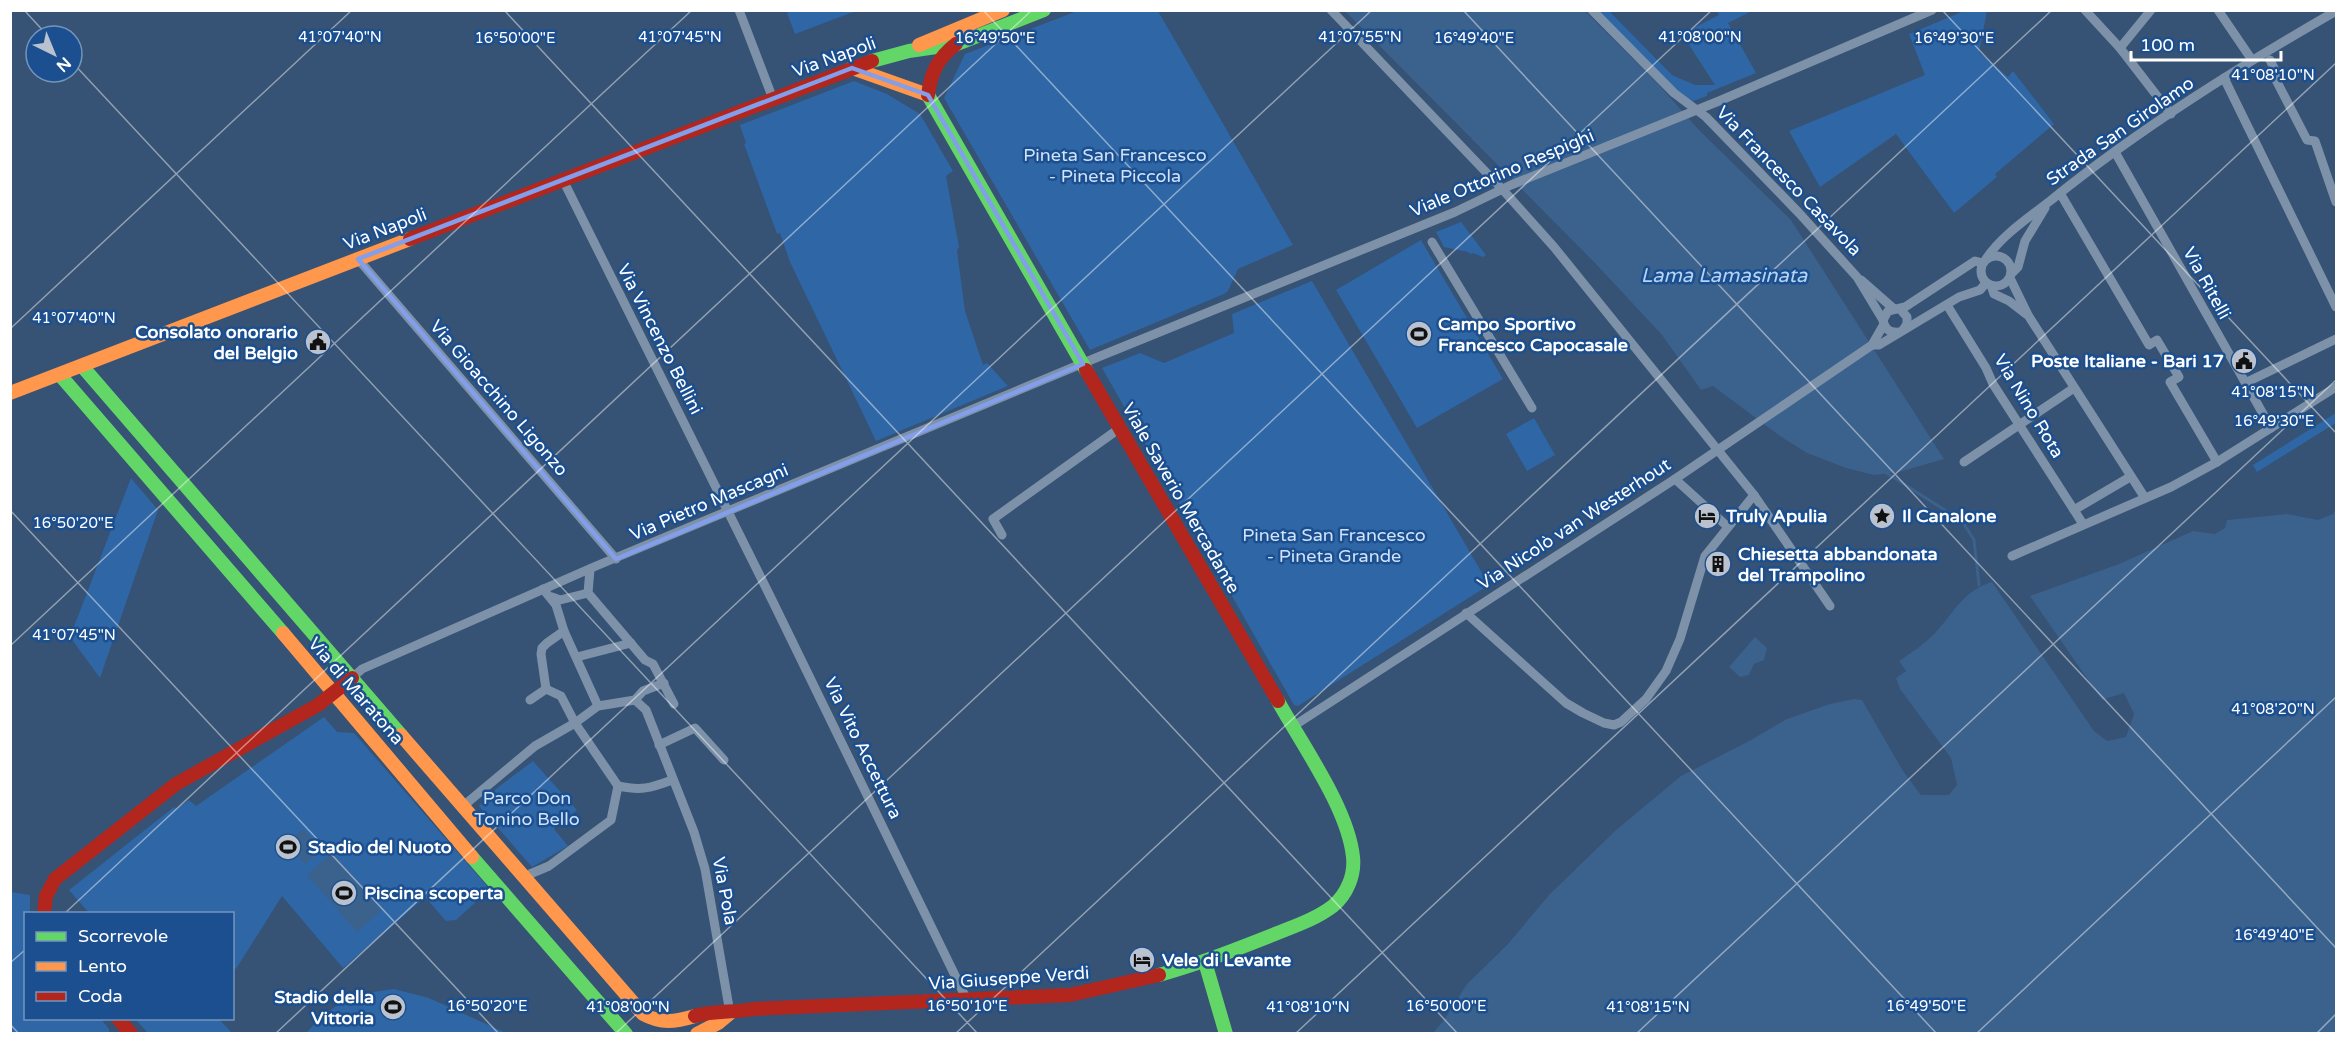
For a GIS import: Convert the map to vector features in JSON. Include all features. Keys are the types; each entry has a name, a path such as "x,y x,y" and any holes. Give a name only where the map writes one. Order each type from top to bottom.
{"main road":[{"name":"Via Napoli","path":"909,51 951,30 1003,10"},
{"name":"Via Napoli","path":"10,393 852,68 909,51 957,44 1044,10"},
{"path":"852,68 928,95 930,80 936,64 941,56 957,44"},
{"name":"Viale Saverio Mercadante","path":"928,95 1328,789 1353,846 1353,870 1347,886 1330,908 1314,918"},
{"name":"Via di Maratona","path":"82,366 643,1014"},
{"name":"Via di Maratona","path":"60,375 503,894 624,1032"},
{"path":"44,912 46,896 55,879 162,794 197,771 312,708 352,678"},
{"path":"503,894 523,876"},
{"name":"Via Giuseppe Verdi","path":"643,1014 658,1023 669,1023 717,1011 730,1013 753,1009 1070,995 1142,980 1205,962 1314,918"},
{"path":"1205,962 1226,1034"},
{"name":"Via Giuseppe Verdi","path":"697,1034 718,1023 730,1013"},
{"path":"120,1020 131,1034"}],"street":[{"path":"739,10 773,99"},
{"path":"1331,10 1506,188 1720,448 1830,606"},
{"name":"Via Francesco Casavola","path":"1593,10 1674,93 1798,213 1857,276 1897,309"},
{"name":"Viale Ottorino Respighi","path":"1083,364 1455,212 1506,188 1932,10"},
{"path":"2085,10 2120,48 2171,114"},
{"path":"2120,48 2151,10"},
{"path":"2218,10 2252,60"},
{"name":"Strada San Girolamo","path":"1984,261 1993,248 2047,203 2115,152 2252,60 2337,11"},
{"path":"2270,60 2278,76 2276,80 2307,140 2315,141 2337,202"},
{"path":"2224,78 2337,307"},
{"name":"Via Ritelli","path":"2115,152 2271,428"},
{"name":"Via Vincenzo Bellini","path":"563,180 728,512"},
{"path":"2060,193 2149,345 2157,340 2179,377 2170,382 2217,462"},
{"path":"2010,276 2018,267 2025,241 2047,203"},
{"path":"1432,242 1532,408"},
{"path":"2028,315 2009,301 1994,294 1980,271 1984,261 1995,256 2004,258 2010,264 2010,276 2028,315 2145,498"},
{"name":"Via Gioacchino Ligonzo","path":"358,259 616,559"},
{"name":"Via Nicolò van Westerhout","path":"1292,727 1675,479 1872,345 1888,311 1897,309 1975,261 1984,261"},
{"name":"Via Francesco Casavola","path":"1857,276 1884,322"},
{"name":"Via Nicolò van Westerhout","path":"1872,345 1879,345 1970,292 1980,290 1989,284 2000,286 2010,276"},
{"name":"Via Nino Rota","path":"1947,305 2019,425 2083,524"},
{"path":"1884,322 1891,332 1901,331 1907,324 1907,317 1897,309"},
{"path":"2247,382 2337,339"},
{"name":"Via Pietro Mascagni","path":"352,678 362,669 543,589 1083,364"},
{"path":"2012,556 2171,487 2217,462 2337,387"},
{"path":"1964,462 2074,388"},
{"path":"1002,535 993,519 1120,428"},
{"path":"2074,510 2130,477"},
{"path":"1675,479 1728,526"},
{"path":"1466,613 1566,703 1604,723 1614,725 1621,722 1646,699 1666,671 1680,639 1705,556 1754,495"},
{"name":"Via Vito Accettura","path":"728,512 967,999"},
{"path":"590,569 588,593 645,660 653,664 674,704"},
{"path":"543,589 552,597 560,600 588,593"},
{"path":"552,597 564,631 598,706"},
{"path":"546,689 542,648 564,631"},
{"path":"577,657 631,644"},
{"path":"462,807 536,746 575,723 598,706 635,700 643,691 664,683"},
{"path":"530,700 546,689"},
{"path":"523,876 549,866 611,820 618,786 575,723 561,696 546,689"},
{"name":"Via Pola","path":"635,700 646,710 694,832 705,869 730,1013"},
{"path":"659,745 695,728 724,760"},
{"path":"618,786 646,789 672,780"}],"highlighted area":[{"path":"852,68 928,95 1083,364 616,559 358,259"}],"green space":[{"path":"792,11 856,11 795,34 787,13"},
{"name":"Pineta San Francesco - Pineta Piccola","path":"1077,11 1158,11 1293,245 1238,269 1228,291 1224,294 1090,350 944,98 965,54"},
{"path":"1597,11 1609,11 1672,75 1695,85 1715,85 1682,34 1719,15 1717,11 1752,11 1728,23 1756,73 1693,101 1684,97"},
{"path":"1964,11 1987,11 1979,52 2008,77 2013,71 2054,124 1995,174 1997,177 1954,213 1896,134 1820,187 1789,131 1925,75 1909,34"},
{"path":"854,81 887,94 920,114 953,171 946,176 959,247 957,251 965,311 983,365 987,363 1008,386 876,441 790,262 780,233 777,234 744,144 746,143 740,125"},
{"path":"1461,222 1486,255 1483,257 1444,247 1436,232"},
{"name":"Campo Sportivo Francesco Capocasale","path":"1421,240 1503,379 1417,428 1336,290"},
{"name":"Pineta San Francesco - Pineta Grande","path":"1312,281 1489,585 1298,706 1294,705 1102,368 1140,353 1164,363 1234,333 1232,314"},
{"path":"2336,413 2336,423 2257,472 2253,465"},
{"path":"1534,418 1555,455 1527,471 1506,434"},
{"path":"131,478 158,510 100,678 70,637"},
{"name":"Stadio del Nuoto","path":"324,717 337,732 354,733 486,885 488,891 456,920 446,921 425,897 343,968 282,896 236,969 234,968 234,912 88,912 69,890 174,807 176,809 189,800 196,806"},
{"name":"Parco Don Tonino Bello","path":"533,761 577,810 554,829 568,846 532,867 479,806 497,788"},
{"path":"11,892 30,895 30,912 24,912 24,1020 102,1020 109,1029 109,1033 11,1033"},
{"name":"Stadio della Vittoria","path":"394,989 429,998 506,1033 306,1033 316,1022 345,1001 366,994"},
{"path":"136,1020 220,1020 232,1033 148,1033"}],"water":[{"name":"Lama Lamasinata","path":"1345,11 1585,11 1659,85 1698,129 1791,220 1944,459 1899,472 1874,475 1846,468 1807,453 1780,436 1713,386 1701,390 1662,335 1595,263"},
{"path":"2336,508 2336,1033 1433,1033 1467,984 1507,945 1549,895 1616,830 1681,776 1787,719 1830,704 1854,699 1862,700 1903,771 1921,795 1949,795 1957,785 1951,758 1900,689 1896,678 1906,671 1899,661 1932,636 1974,590 1992,582 2094,731 2107,741 2126,737 2134,714 2124,693 2102,700 2030,596 2119,564 2193,531 2215,534 2225,528 2227,520 2287,514 2318,520 2333,514"},
{"path":"1755,637 1767,648 1764,660 1754,664 1749,675 1740,677 1729,667"},
{"path":"303,829 321,850 305,864 287,843"},
{"name":"Piscina scoperta","path":"332,853 382,910 357,932 307,875"}],"waterway":[{"name":"Lama Lamasinata","path":"1885,472 1962,521 1974,540 1979,585"}],"traffic: fast":[{"path":"872,61 909,51 957,44 1044,10"},
{"path":"928,95 1086,370"},
{"path":"82,366 401,735"},
{"path":"60,375 283,633"},
{"path":"1159,975 1218,956 1312,918 1333,906 1349,884 1353,871 1353,857 1343,818 1323,777 1278,701"},
{"path":"472,857 626,1034"},
{"path":"1205,962 1226,1034"}],"traffic: slow":[{"path":"919,45 1003,10"},
{"path":"852,68 928,95"},
{"path":"10,393 410,239"},
{"path":"283,633 472,857"},
{"path":"401,735 643,1014 668,1021 695,1016"},
{"path":"697,1034 718,1023 730,1013"}],"traffic: jam":[{"path":"928,95 936,66 956,44"},
{"path":"410,239 872,61"},
{"path":"1086,370 1278,701"},
{"path":"44,912 46,896 55,879 176,784 318,705 352,678"},
{"path":"695,1016 753,1009 1070,995 1159,975"},
{"path":"120,1020 131,1034"}],"place":[{"name":"Campo Sportivo Francesco Capocasale","path":"1419,334"},
{"name":"Consolato onorario del Belgio","path":"318,342"},
{"name":"Poste Italiane - Bari 17","path":"2244,361"},
{"name":"Truly Apulia","path":"1707,516"},
{"name":"Il Canalone","path":"1882,516"},
{"name":"Chiesetta abbandonata del Trampolino","path":"1718,564"},
{"name":"Stadio del Nuoto","path":"288,847"},
{"name":"Piscina scoperta","path":"344,893"},
{"name":"Vele di Levante","path":"1142,960"},
{"name":"Stadio della Vittoria","path":"393,1007"}]}
